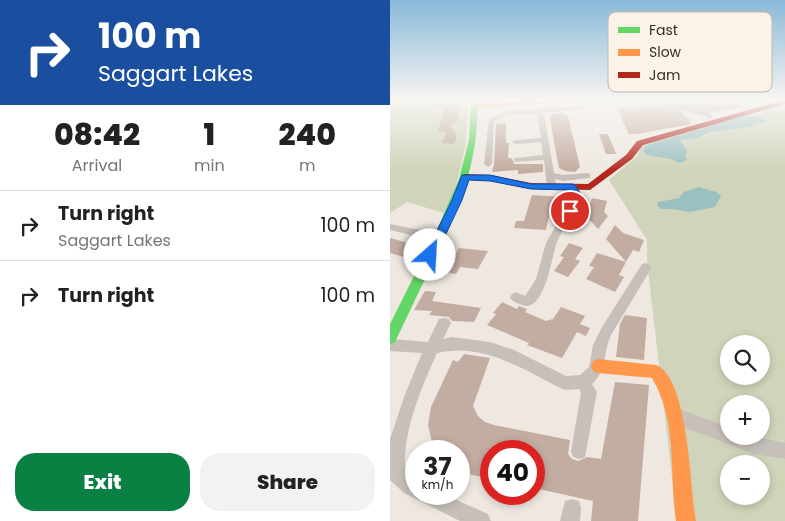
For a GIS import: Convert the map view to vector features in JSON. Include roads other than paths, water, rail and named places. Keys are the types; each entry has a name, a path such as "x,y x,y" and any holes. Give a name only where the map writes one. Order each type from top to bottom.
{"street":[{"path":"390,338 457,200 465,177 474,124"},
{"path":"488,164 491,124"},
{"path":"542,124 551,181"},
{"path":"551,181 572,187 585,188 596,184 629,157 636,146 646,140 703,124"},
{"path":"516,142 544,140"},
{"path":"517,160 547,157"},
{"path":"465,177 490,178 520,185 587,176"},
{"path":"516,297 527,302 538,288 545,270 550,243 578,196 572,187"},
{"path":"390,227 439,238"},
{"path":"390,346 431,348 452,343 490,348 509,354 565,383 583,382 593,375 598,366 600,345 617,312 622,308 646,268"},
{"path":"405,484 396,474 392,461 392,448 398,417 444,323"},
{"path":"598,366 656,372 668,391 676,416 680,474 686,521"},
{"path":"579,451 589,392 583,382"},
{"path":"676,416 720,432"},
{"path":"752,445 785,451"},
{"path":"447,505 481,521"}],"water":[{"path":"716,124 756,124 710,132 697,138 680,140 687,151 685,157 687,160 679,163 671,159 647,155 643,151 646,146"},
{"path":"699,187 716,192 721,196 715,207 689,212 661,209 657,205 658,202 679,198 684,192"}]}
